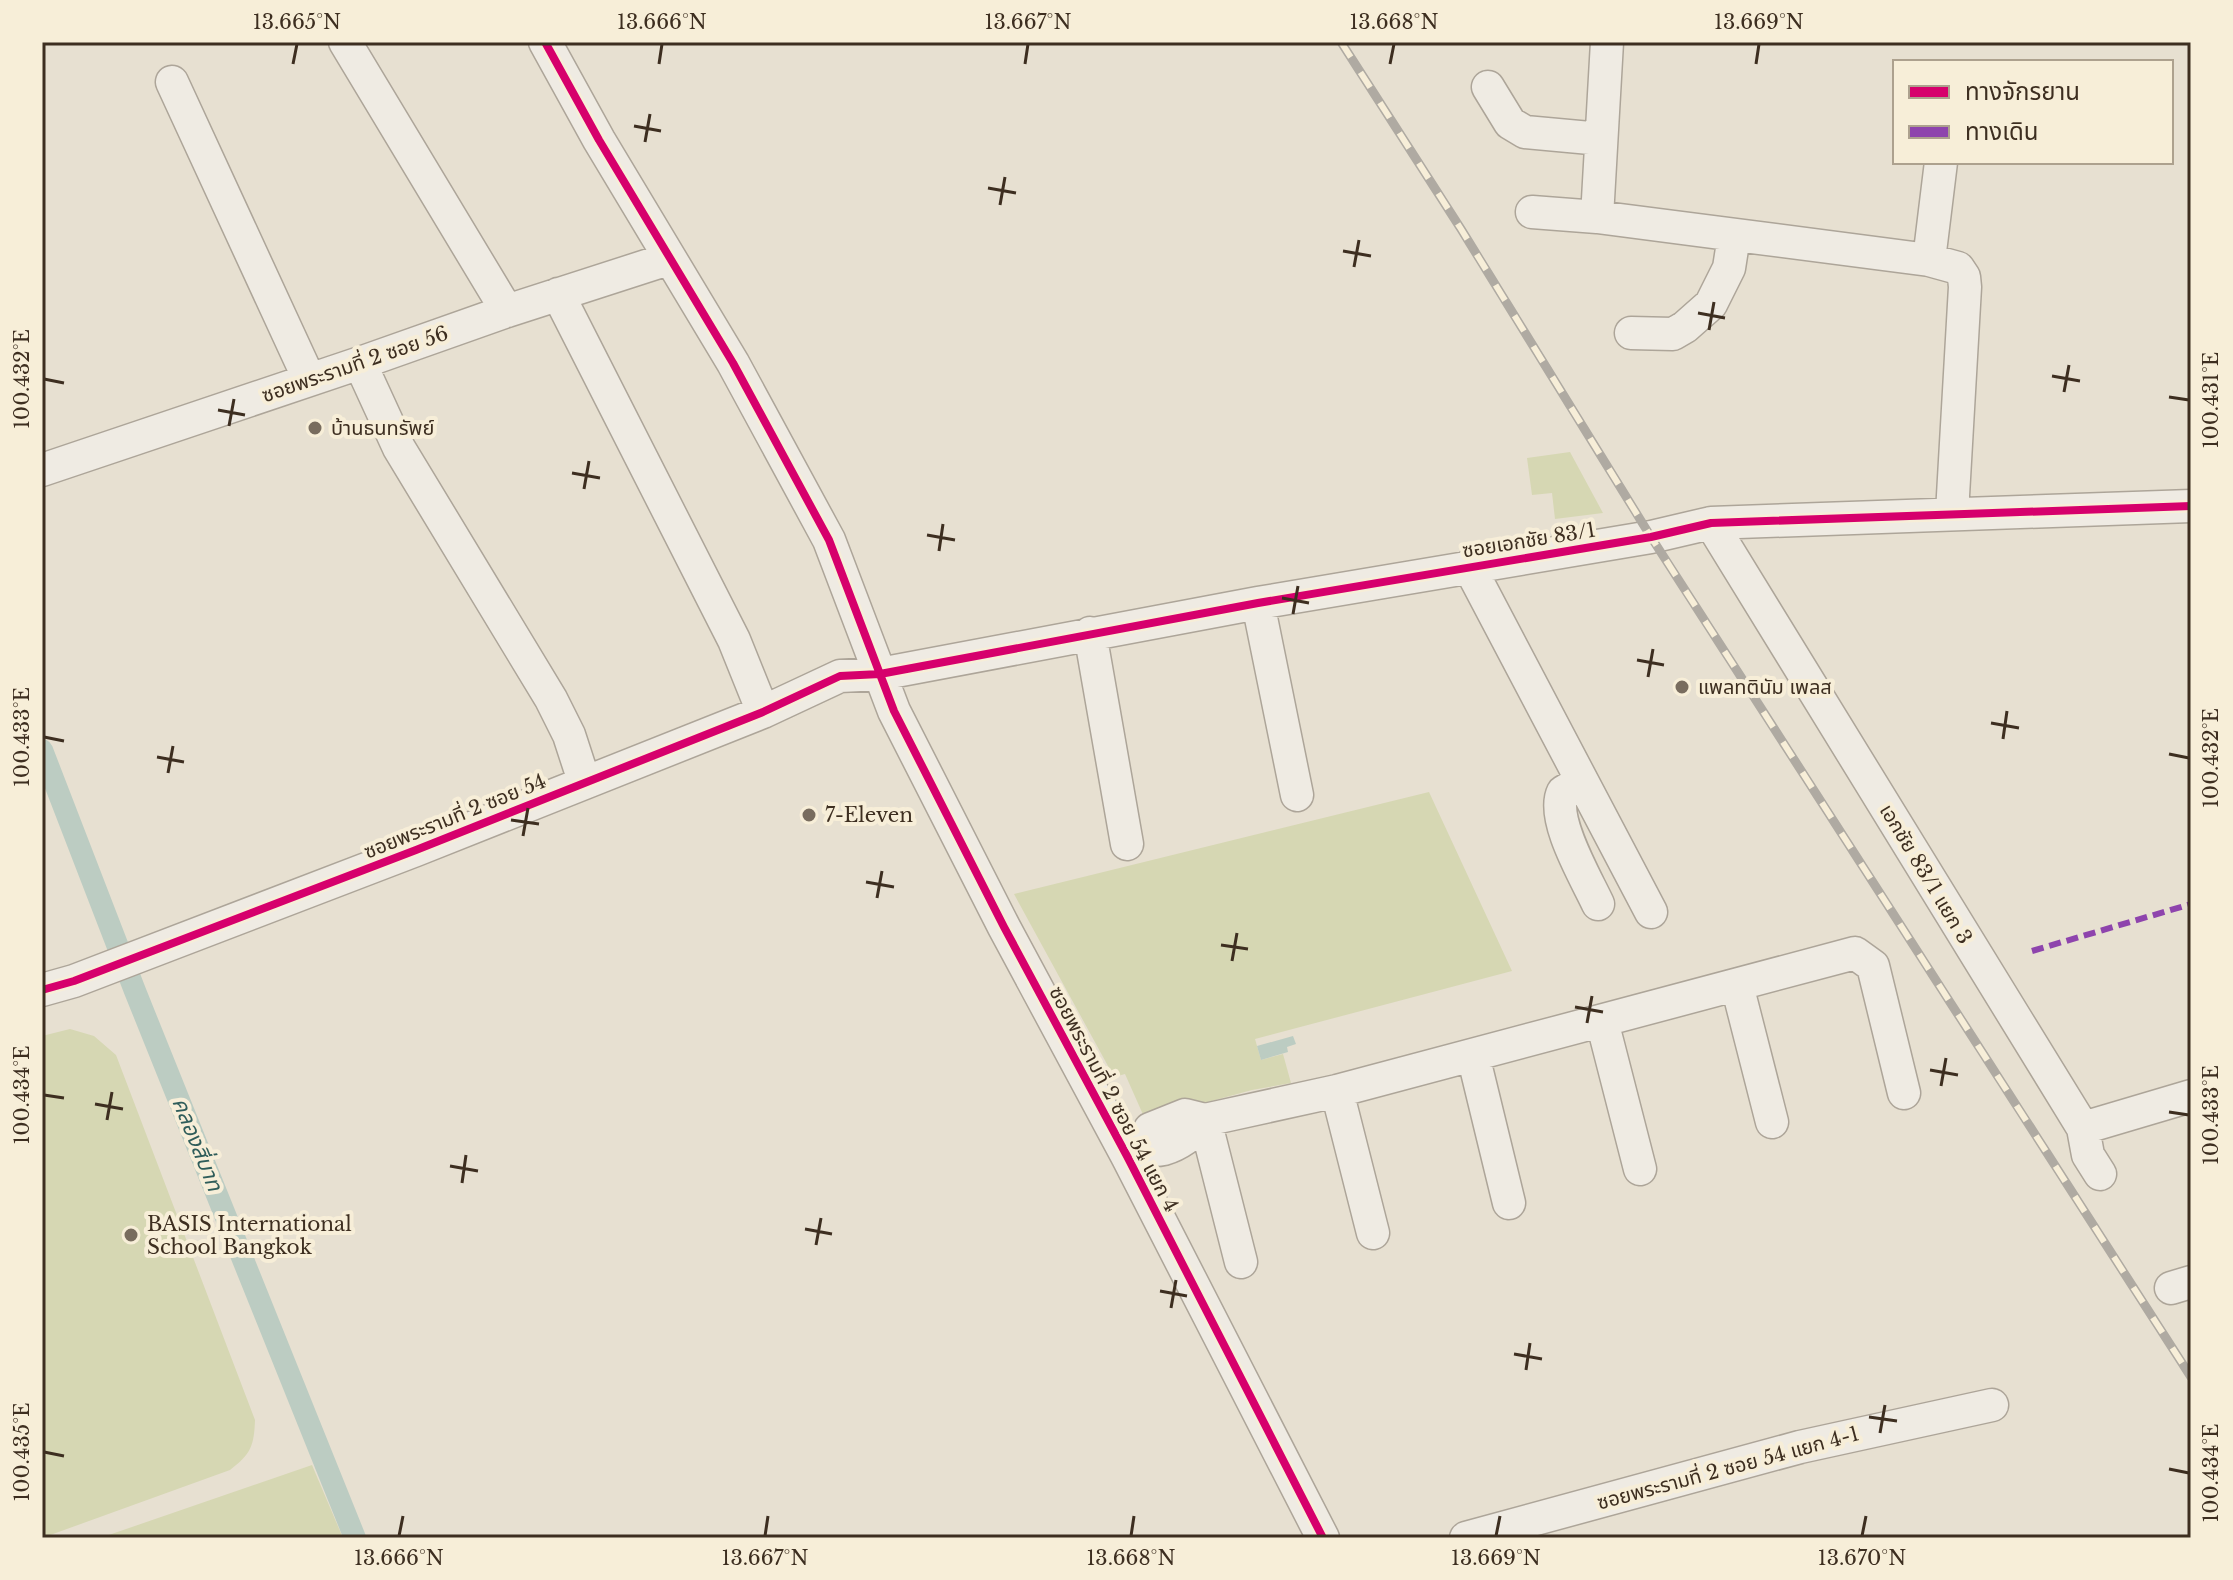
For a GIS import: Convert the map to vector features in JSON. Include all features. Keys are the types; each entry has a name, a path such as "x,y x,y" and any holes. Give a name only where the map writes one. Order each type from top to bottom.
{"street":[{"path":"345,42 507,311"},
{"name":"ซอยพระรามที่ 2 ซอย 54 แยก 4","path":"545,42 668,259 733,363 829,540 894,711 1004,927 1135,1152 1323,1538"},
{"path":"1597,217 1607,42"},
{"path":"172,82 309,379"},
{"path":"1488,87 1510,123 1525,132 1601,139"},
{"path":"1929,260 1941,164"},
{"path":"1532,212 1597,217 1929,260 1958,268 1964,277 1965,287 1952,513"},
{"path":"1631,333 1673,334 1711,304 1729,268 1734,236"},
{"name":"ซอยพระรามที่ 2 ซอย 56","path":"42,470 668,259"},
{"path":"558,294 734,640 763,712"},
{"path":"360,363 399,448 551,699 569,735 584,781"},
{"name":"ซอยเอกชัย 83/1","path":"880,674 1258,603 1651,537 1711,523 2191,506"},
{"name":"เอกชัย 83/1 แยก 3","path":"1711,523 2083,1128 2088,1155 2100,1174"},
{"path":"1469,566 1651,912"},
{"path":"1258,603 1297,795"},
{"path":"1090,633 1127,844"},
{"name":"ซอยพระรามที่ 2 ซอย 54","path":"42,990 74,981 210,929 763,712 840,676 880,674"},
{"path":"1582,781 1563,792 1559,809 1562,824 1598,904"},
{"path":"1135,1152 1162,1150 1193,1135 1205,1120 1337,1091 1855,953 1873,966 1904,1093"},
{"path":"1737,985 1772,1122"},
{"path":"1602,1021 1640,1169"},
{"path":"1473,1055 1509,1203"},
{"path":"1337,1091 1373,1233"},
{"path":"2083,1128 2191,1096"},
{"path":"1205,1120 1241,1262"},
{"name":"ซอยพระรามที่ 2 ซอย 54 แยก 4-1","path":"1466,1538 1800,1447 1992,1405"}],"green space":[{"path":"1570,452 1603,513 1555,519 1552,493 1532,495 1527,458"},
{"path":"1429,792 1512,971 1255,1039 1261,1060 1283,1054 1291,1083 1252,1090 1145,1119 1125,1074 1114,1077 1014,894"},
{"name":"BASIS International School Bangkok","path":"70,1029 94,1036 116,1055 255,1420 250,1449 230,1470 42,1538 42,1036"},
{"path":"312,1465 343,1538 100,1538"}],"shaded area":[{"path":"1293,1036 1296,1044 1287,1047 1288,1052 1261,1060 1257,1046"}],"waterway":[{"name":"คลองสี่บาท","path":"42,750 135,991 355,1538"}],"railway":[{"path":"1341,42 1461,229 1651,537 2191,1377"}],"marked path":[{"path":"2032,951 2191,904"}],"cycle path":[{"path":"545,42 599,140 733,363 829,540 894,711 1323,1538"},
{"path":"42,990 74,981 416,850 763,712 840,676 880,674 1258,603 1651,537 1711,523 2191,506"}],"place":[{"name":"บ้านธนทรัพย์","path":"315,428"},
{"name":"แพลทตินัม เพลส","path":"1682,687"},
{"name":"7-Eleven","path":"809,815"},
{"name":"BASIS International School Bangkok","path":"131,1235"}]}
